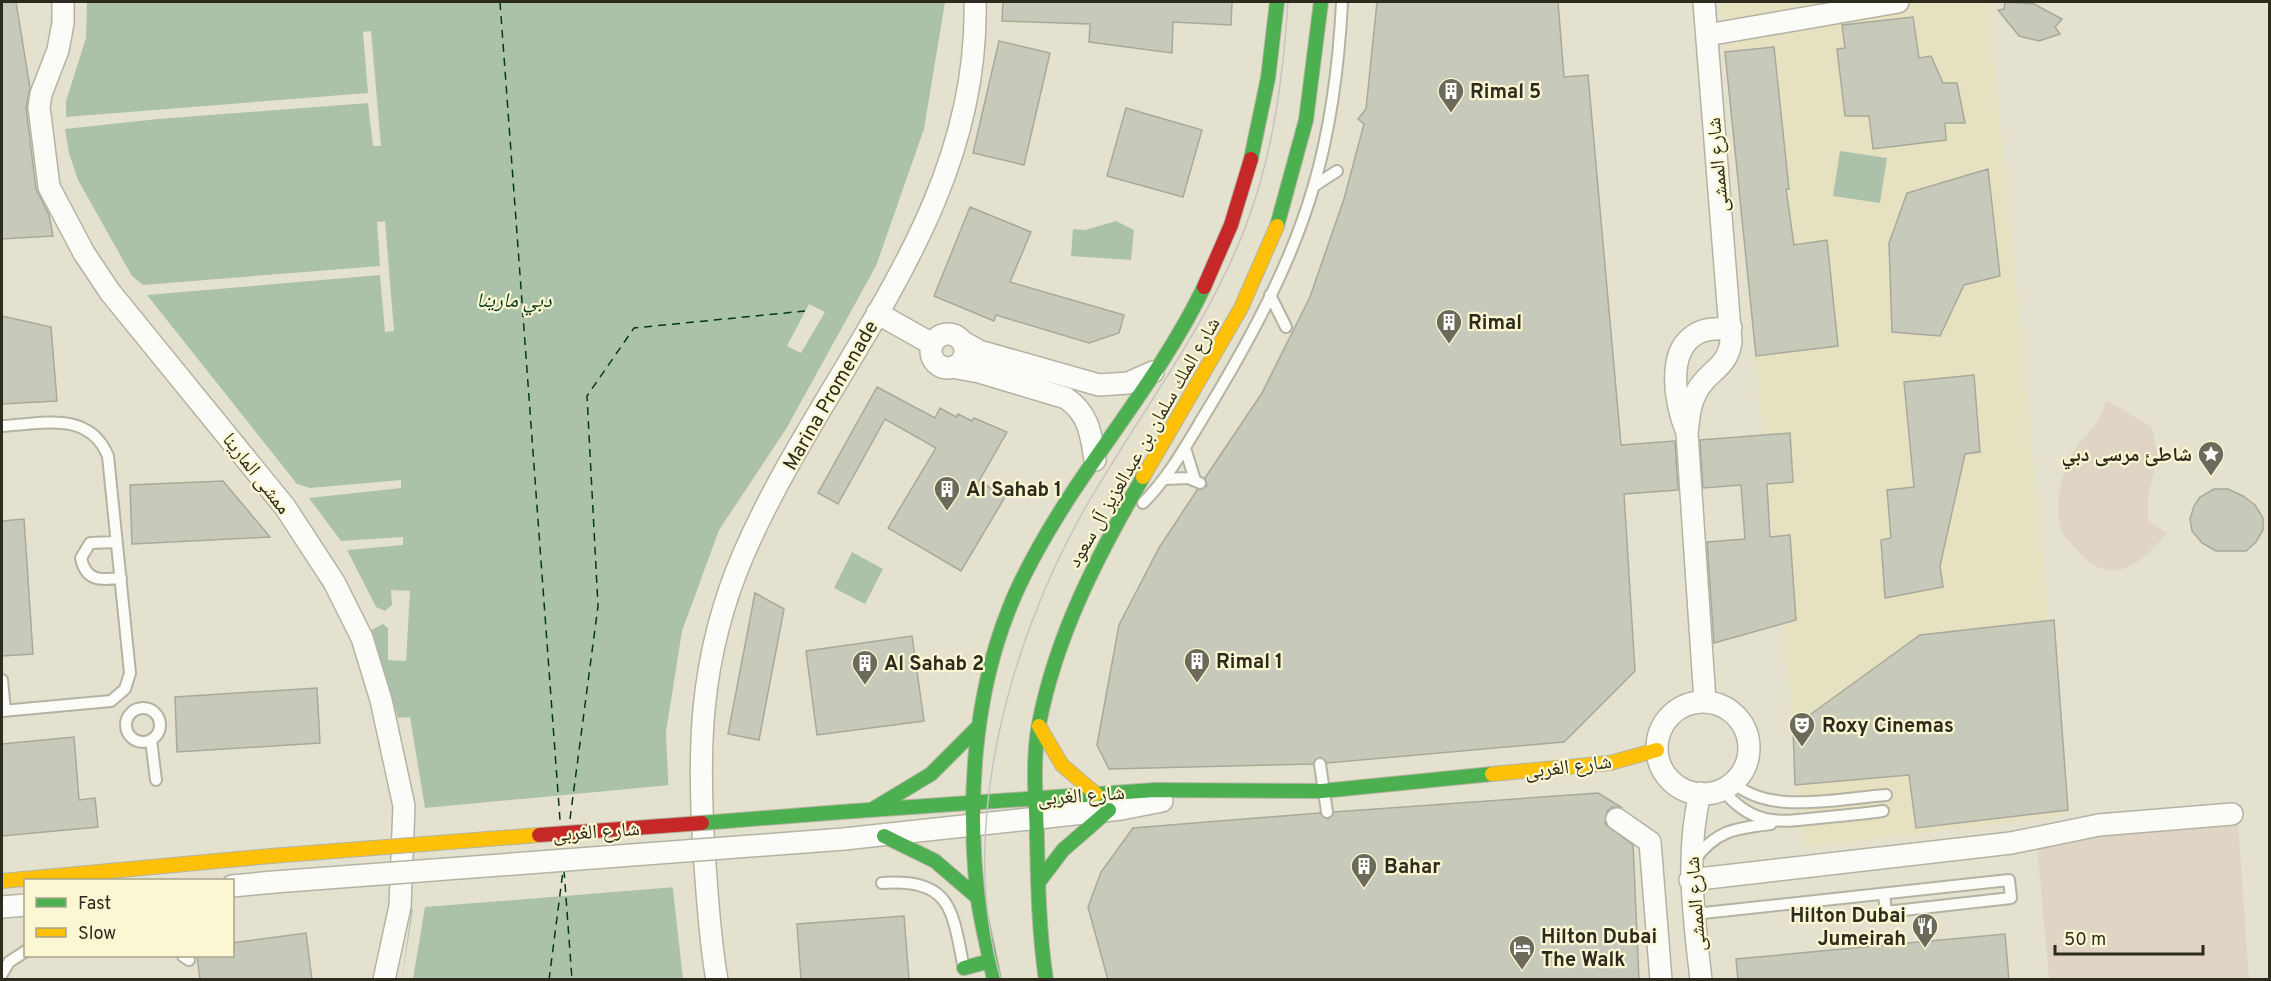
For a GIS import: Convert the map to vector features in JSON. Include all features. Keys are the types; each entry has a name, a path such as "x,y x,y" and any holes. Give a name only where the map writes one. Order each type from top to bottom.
{"main road":[{"name":"شارع الملك سلمان بن عبدالعزيز آل سعود","path":"994,980 978,898 975,826 979,726 992,662 1014,599 1053,523 1156,370 1201,294 1237,210 1261,121 1277,2"},
{"name":"شارع الملك سلمان بن عبدالعزيز آل سعود","path":"1046,980 1039,918 1038,883 1036,807 1039,726 1072,615 1114,525 1226,336 1261,264 1292,181 1306,120 1317,52 1321,2"},
{"path":"1317,52 1337,68"},
{"path":"873,809 907,792 931,775 953,756 979,726"},
{"path":"1038,883 1103,802 1067,772 1050,751 1039,726"},
{"name":"شارع الغربى","path":"1191,792 1322,791 1610,763 1657,750"},
{"name":"شارع الغربى","path":"2,880 271,856 873,809 975,802 1036,807"},
{"path":"884,836 906,844 945,867 978,898"},
{"path":"964,974 990,961"}],"street":[{"name":"ممشى المارينا","path":"63,2 63,23 58,50 41,94 39,107 49,187 84,253 110,291 285,507 334,582 362,638 384,710 404,806 400,906 384,980"},
{"name":"Marina Promenade","path":"717,980 700,793 701,723 705,689 720,620 730,587 758,523 918,243 948,168 968,90 975,2"},
{"name":"شارع الممشى","path":"1687,433 1690,407 1697,390 1708,376 1723,365 1730,353 1731,328 1704,2"},
{"path":"1707,35 1898,2"},
{"path":"877,313 932,345"},
{"name":"شارع الممشى","path":"1705,701 1687,433 1676,389 1680,351 1688,339 1700,332 1731,328"},
{"path":"1095,460 1087,421 1074,404 1066,398 979,372 952,367 945,368 935,362 932,357 932,345 938,337 947,333 956,335 979,351 1099,385 1128,383 1156,370"},
{"path":"952,367 962,360 965,348 963,342"},
{"path":"1705,701 1719,704 1731,711 1747,734 1747,760 1728,786 1700,794 1684,789 1670,780 1661,767 1657,750 1659,735 1665,721 1683,707 1705,701"},
{"name":"شارع الغربى","path":"234,886 844,840 975,826 1036,807 1103,802 1156,803 1191,792"},
{"name":"شارع الممشى","path":"1700,794 1693,826 1690,875 1701,980"},
{"path":"1690,875 2011,843 2099,825 2232,814"},
{"path":"1617,819 1650,842 1661,980"},
{"path":"2,907 24,905"}],"lane":[{"path":"1114,525 1142,504 1166,479 1232,369 1270,295 1314,186 1337,68 1342,2"},
{"path":"1314,186 1337,171"},
{"path":"1270,295 1286,327"},
{"path":"2,426 65,423 79,425 92,431 102,442 108,456 130,673 125,689 119,696 99,704 3,711 2,680"},
{"path":"1166,479 1181,477 1198,482 1185,448"},
{"path":"116,542 90,543 81,558 91,577 98,580 121,578"},
{"path":"119,696 132,712"},
{"path":"151,740 138,741 132,737 126,725 132,712 145,708 157,715 160,728 151,740 156,780"},
{"path":"1320,764 1322,791 1327,812"},
{"path":"1728,786 1773,802 1886,795"},
{"path":"1728,786 1746,812 1778,823"},
{"path":"1690,875 1703,849 1721,834 1732,829 1882,811"},
{"path":"1694,914 2009,880 2011,898 1886,912 1884,894"},
{"path":"882,883 918,883 939,896 954,916 964,974"},
{"path":"2,974 15,956 24,952"}],"shaded area":[{"path":"1719,2 1988,2 2068,815 1805,848"},
{"path":"2106,400 2152,427 2158,458 2148,495 2148,520 2167,533 2136,563 2114,571 2091,563 2078,551 2062,532 2058,512 2066,465 2080,442 2099,419"},
{"path":"2237,807 2249,979 2049,979 2036,833"}],"water":[{"name":"دبي مارينا","path":"70,2 945,2 924,129 876,266 786,429 719,530 682,631 666,732 673,890 683,979 402,979 414,890 413,809 398,718 371,630 346,580 311,525 83,230 61,183 64,62"},
{"path":"1840,151 1887,158 1880,203 1833,196"},
{"path":"1116,221 1134,230 1131,260 1071,256 1073,229 1085,230"},
{"path":"852,552 883,569 865,604 834,588"}],"pier":[{"path":"70,2 87,2 86,38 66,101 66,117 368,93 363,32 371,31 381,146 373,146 368,103 158,119 65,129 69,153 78,180 132,276 143,285 380,266 377,222 385,221 394,331 385,332 380,275 147,295 297,484 310,488 401,480 401,488 309,498 341,541 403,537 403,545 347,550 376,607 385,611 392,605 391,590 410,591 406,661 388,660 388,628 383,624 371,630 346,580 311,525 129,305 83,230 61,183 47,126 49,95"},
{"path":"809,304 825,312 801,353 787,346"},
{"path":"410,717 425,808 671,785 676,887 425,907 413,979 402,979 413,909 410,908 413,809 398,718"}],"building":[{"path":"2,2 16,2 30,88 26,108 36,189 49,215 53,236 2,239"},
{"path":"1003,2 1232,2 1231,25 1173,22 1172,53 1089,42 1090,24 1002,21"},
{"name":"Rimal","path":"1377,2 1558,2 1564,77 1588,75 1621,445 1675,441 1678,490 1624,494 1635,671 1564,742 1327,763 1320,757 1313,764 1109,769 1097,745 1119,625 1159,548 1197,490 1207,486 1205,478 1262,393 1310,297 1344,199 1364,124 1358,119 1366,109"},
{"path":"2005,2 2034,4 2062,19 2055,27 2060,34 2039,41 2019,36 1998,10 2004,9"},
{"path":"1913,17 1919,58 1931,56 1943,83 1957,83 1965,123 1945,123 1946,140 1873,149 1869,116 1845,116 1837,49 1845,48 1842,25"},
{"path":"999,41 1050,53 1024,165 973,153"},
{"path":"1774,47 1789,189 1786,189 1794,245 1827,240 1838,346 1756,356 1725,52"},
{"path":"1126,108 1202,130 1183,197 1107,176"},
{"path":"1988,169 2000,276 1964,285 1940,336 1892,332 1889,243 1907,193"},
{"path":"970,207 1031,232 1010,282 1124,315 1119,333 1089,343 996,315 994,321 934,296"},
{"path":"2,316 51,327 57,401 2,404"},
{"path":"1974,375 1980,452 1965,454 1940,566 1943,587 1885,598 1881,540 1891,538 1887,490 1914,487 1904,382"},
{"path":"877,387 935,418 940,408 956,417 958,414 972,421 974,418 1007,432 979,481 1005,497 961,571 888,528 936,448 885,419 838,504 818,493"},
{"path":"1790,433 1793,482 1767,484 1770,537 1790,535 1796,620 1714,643 1707,542 1745,539 1741,485 1703,488 1700,440"},
{"path":"223,481 270,537 132,544 130,485"},
{"path":"2214,489 2228,489 2243,496 2255,505 2263,518 2263,530 2256,542 2246,551 2216,551 2202,543 2192,531 2190,519 2194,506 2200,497"},
{"path":"24,519 33,654 2,656 2,521"},
{"path":"755,593 784,609 759,740 728,734"},
{"path":"2054,620 2068,810 1916,828 1909,775 1795,785 1793,727 1920,635"},
{"name":"Al Sahab 2","path":"912,636 924,721 817,735 806,651"},
{"path":"317,688 320,743 177,752 175,697"},
{"path":"74,737 79,800 95,798 98,827 2,836 2,744"},
{"name":"Bahar","path":"1598,793 1621,807 1612,807 1607,811 1605,824 1633,845 1639,980 1108,980 1088,907 1101,872 1133,828 1320,813 1328,819 1334,812"},
{"path":"904,916 909,980 801,980 797,924"},
{"path":"306,933 312,980 200,980 197,957 234,957 234,943"},
{"name":"Hilton Dubai Jumeirah","path":"2005,934 2009,980 1738,980 1736,959"}],"ferry route":[{"path":"500,2 560,820"},
{"path":"570,819 598,606 587,396 634,328 805,311"},
{"path":"564,870 572,980"},
{"path":"549,980 563,871"}],"tram line":[{"path":"1001,980 989,922 985,862 988,800 998,738 1013,677 1033,618 1057,562 1084,510 1191,337 1229,265 1245,228 1270,145 1280,88 1288,2"}],"traffic: fast":[{"path":"1251,159 1268,78 1277,2"},
{"path":"1277,226 1306,120 1321,2"},
{"path":"994,980 978,900 973,789 980,715 997,643 1015,594 1046,535 1159,366 1204,287"},
{"path":"1046,980 1039,910 1035,796 1039,724 1056,659 1080,596 1143,477"},
{"path":"873,809 931,774 979,726"},
{"path":"841,812 1155,790 1322,791 1492,774"},
{"path":"1038,883 1063,850 1109,810"},
{"path":"702,823 841,812"},
{"path":"884,836 935,861 978,898"},
{"path":"964,968 990,961"}],"traffic: slow":[{"path":"1143,477 1241,308 1277,226"},
{"path":"1039,726 1062,765 1096,794"},
{"path":"1492,774 1610,763 1657,750"},
{"path":"271,856 539,835"},
{"path":"2,881 271,856"}],"traffic: jam":[{"path":"1204,287 1231,225 1251,159"},
{"path":"539,835 702,823"}],"place":[{"name":"Rimal 5","path":"1451,114"},
{"name":"Rimal","path":"1449,345"},
{"name":"شاطئ مرسى دبي","path":"2211,477"},
{"name":"Al Sahab 1","path":"947,512"},
{"name":"Rimal 1","path":"1197,684"},
{"name":"Al Sahab 2","path":"865,686"},
{"name":"Roxy Cinemas","path":"1802,748"},
{"name":"Bahar","path":"1364,889"},
{"name":"Hilton Dubai Jumeirah","path":"1925,949"},
{"name":"Hilton Dubai The Walk","path":"1522,971"}]}
